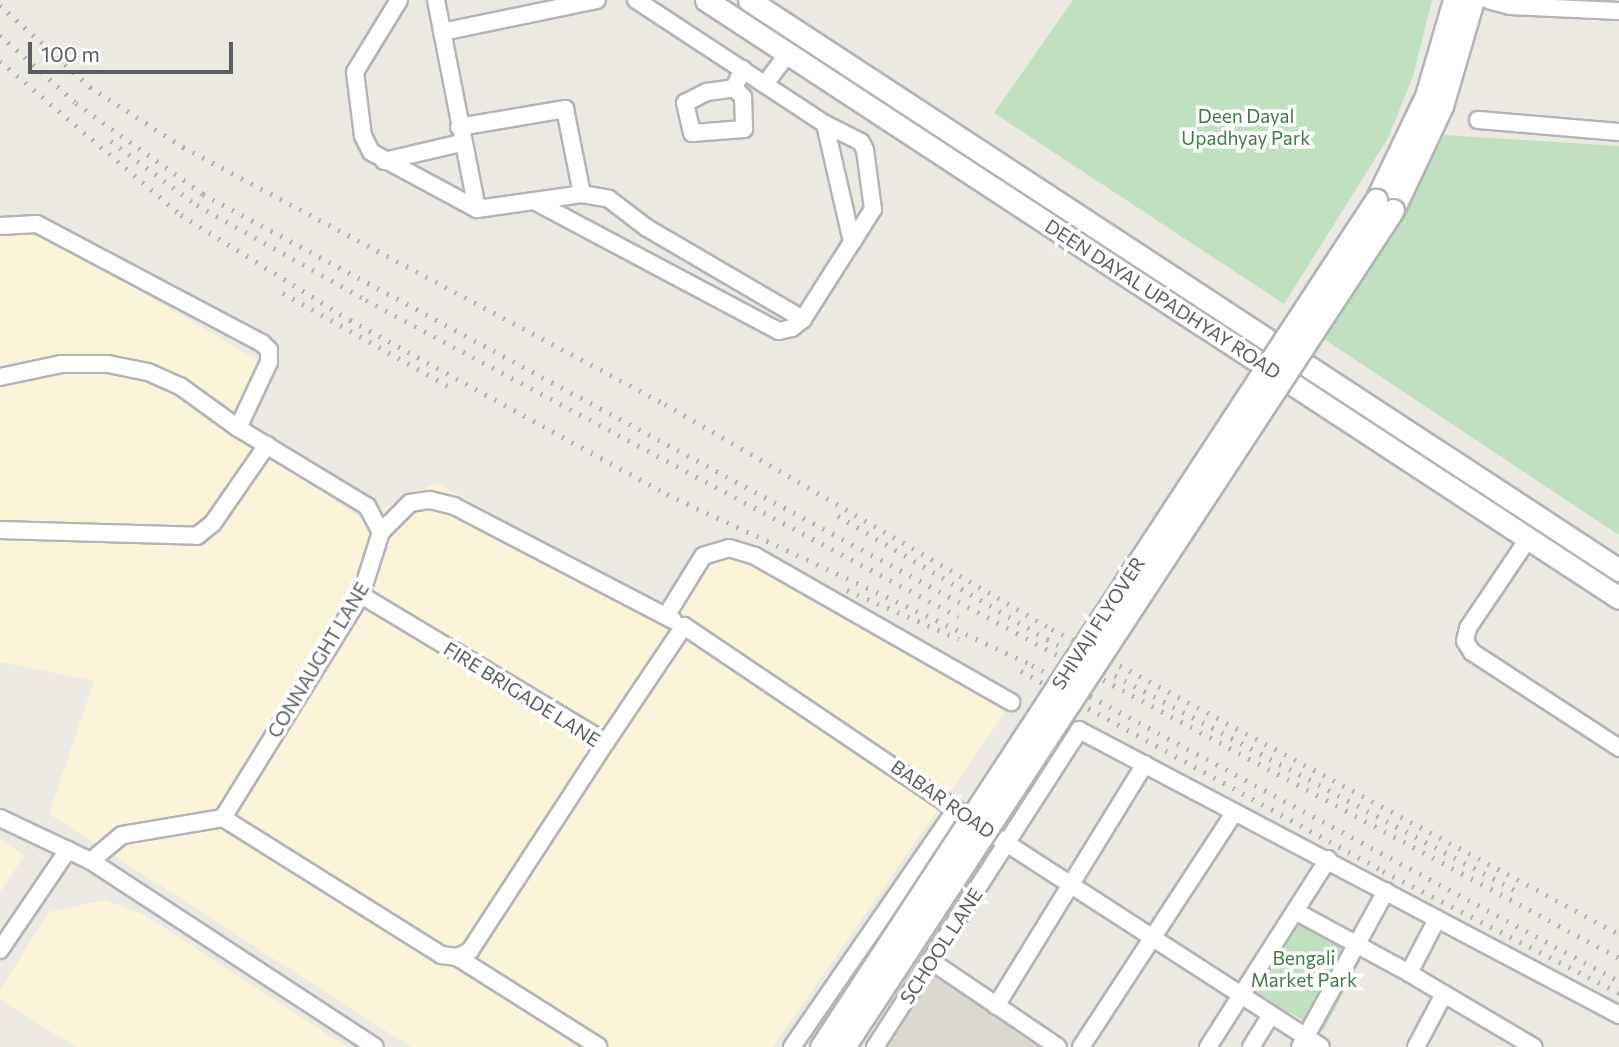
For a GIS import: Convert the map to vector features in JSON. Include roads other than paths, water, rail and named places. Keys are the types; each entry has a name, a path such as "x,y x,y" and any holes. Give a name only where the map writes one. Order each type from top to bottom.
{"main road":[{"name":"DEEN DAYAL UPADHYAY ROAD","path":"706,0 1619,598"},
{"name":"DEEN DAYAL UPADHYAY ROAD","path":"749,0 1619,570"},
{"path":"1384,205 1426,96 1454,0"},
{"path":"1384,205 1442,106 1473,0"},
{"name":"SHIVAJI FLYOVER","path":"821,1047 1384,205"},
{"name":"SHIVAJI FLYOVER","path":"844,1047 1384,205"}],"street":[{"path":"400,0 355,72 363,136 371,152 477,209 582,194 609,199 647,228 803,319"},
{"path":"436,0 460,135 477,209"},
{"path":"442,32 597,0"},
{"path":"534,201 767,328 792,328 803,319 873,209 865,150 861,142 825,124 636,0"},
{"path":"1488,0 1619,11"},
{"path":"765,84 788,53"},
{"path":"734,88 743,69"},
{"path":"384,161 460,135 565,109 582,194"},
{"path":"1478,120 1619,131"},
{"path":"825,124 852,242"},
{"path":"0,226 37,224 262,342 269,350 269,362 237,428"},
{"path":"0,377 61,364 108,364 148,372 180,386 237,428 367,506 381,532"},
{"path":"0,530 197,536 213,523 267,445"},
{"name":"BABAR ROAD","path":"381,532 410,503 430,500 454,506 684,626 1149,940 1271,1015 1309,1044"},
{"name":"CONNAUGHT LANE","path":"223,818 360,595 381,532"},
{"path":"1528,539 1468,628 1465,641 1472,652 1619,748"},
{"path":"666,617 703,556 729,548 755,556 1011,702"},
{"name":"FIRE BRIGADE LANE","path":"360,595 606,742 470,951 457,957"},
{"path":"606,742 684,626"},
{"name":"SCHOOL LANE","path":"875,1047 1079,730 1145,764"},
{"path":"996,1006 1145,764 1619,1015"},
{"path":"792,1047 956,809"},
{"path":"1081,1047 1234,813"},
{"path":"0,817 91,862 375,1047"},
{"path":"91,862 122,835 223,818 441,955 457,957 598,1046"},
{"path":"0,950 68,850"},
{"path":"1208,1047 1328,859"},
{"path":"1309,1044 1386,891"},
{"path":"1295,911 1409,973 1534,1047"},
{"path":"1409,973 1437,919"},
{"path":"931,961 1058,1047"},
{"path":"1416,1047 1444,994"},
{"path":"1251,1047 1271,1015"}],"railway":[{"path":"0,5 90,87 183,147 665,404 1052,629 1619,934"},
{"path":"0,35 76,103 203,194 1619,958"},
{"path":"0,61 181,215 350,320 667,494 1032,665 1619,981"},
{"path":"111,141 197,205 366,300 959,617"},
{"path":"283,293 448,386"},
{"path":"838,516 1047,639 1515,890"},
{"path":"847,590 959,639"},
{"path":"1021,671 1383,871 1619,993"}],"park label":[{"name":"Deen Dayal Upadhyay Park","path":"1246,127"},
{"name":"Bengali Market Park","path":"1304,969"}]}
